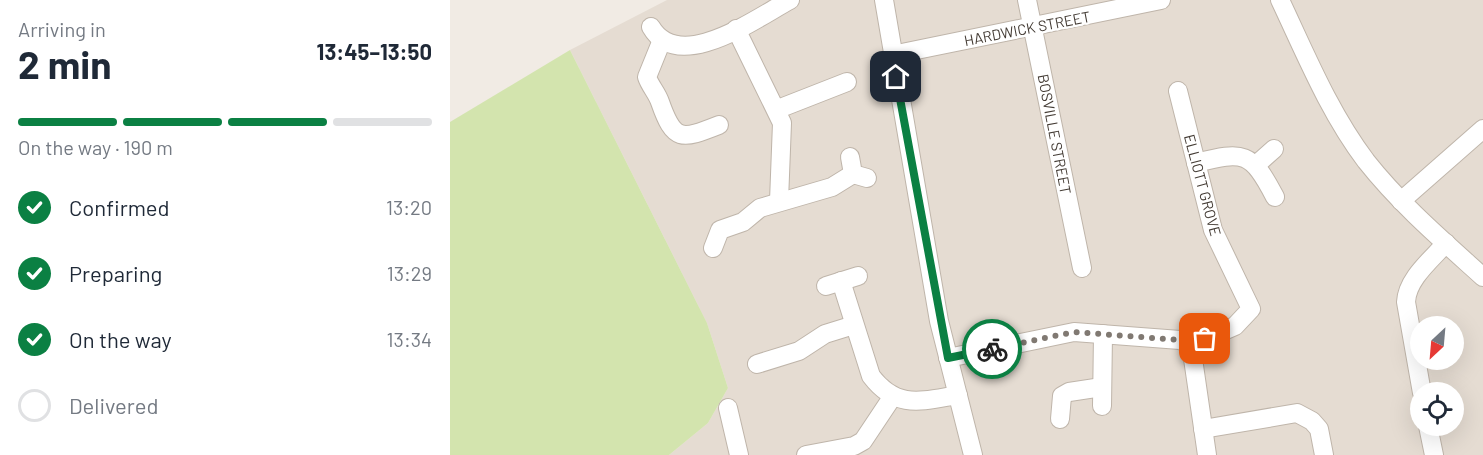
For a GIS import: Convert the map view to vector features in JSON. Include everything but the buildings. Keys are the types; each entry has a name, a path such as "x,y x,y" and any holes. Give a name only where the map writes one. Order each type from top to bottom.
{"street":[{"path":"719,125 680,143 667,124 659,99 640,81 648,73 657,33 688,47 701,45 790,0"},
{"path":"884,0 892,55 948,358 974,455"},
{"name":"BOSVILLE STREET","path":"1026,0 1034,26 1082,268"},
{"name":"HARDWICK STREET","path":"892,55 1130,4 1161,0"},
{"path":"1280,0 1325,97 1366,160 1401,201 1483,277"},
{"path":"736,28 778,109 782,123 780,201"},
{"path":"778,109 847,82"},
{"name":"ELLIOTT GROVE","path":"1178,91 1213,230 1251,309 1235,326 1191,345"},
{"path":"1401,201 1483,129"},
{"path":"1256,165 1274,149"},
{"path":"1196,163 1236,156 1248,159 1256,165 1275,196"},
{"path":"713,248 720,230 743,222 755,210 832,187 857,170"},
{"path":"1420,382 1406,293 1410,284 1446,243"},
{"path":"842,281 871,376 880,388 893,396 916,402 958,395"},
{"path":"757,364 799,351 825,334 854,325"},
{"path":"948,358 1074,332 1180,340 1191,345 1207,455"},
{"path":"1102,406 1103,334"},
{"path":"1060,419 1062,396 1069,392 1102,387"},
{"path":"807,455 854,446 863,441 893,396"},
{"path":"728,408 739,455"},
{"path":"1203,429 1297,413 1312,421 1319,429 1324,455"},
{"path":"1430,436 1434,455"}],"shaded area":[{"path":"667,0 1483,0 1483,455 669,455 708,423 728,388 707,323 570,50"}],"green space":[{"path":"570,50 707,323 728,388 708,423 669,455 450,455 450,122"}],"way so far":[{"path":"992,349 1074,332 1180,340 1191,345 1205,339"}],"route":[{"path":"896,77 939,321 948,358 992,349"}]}
